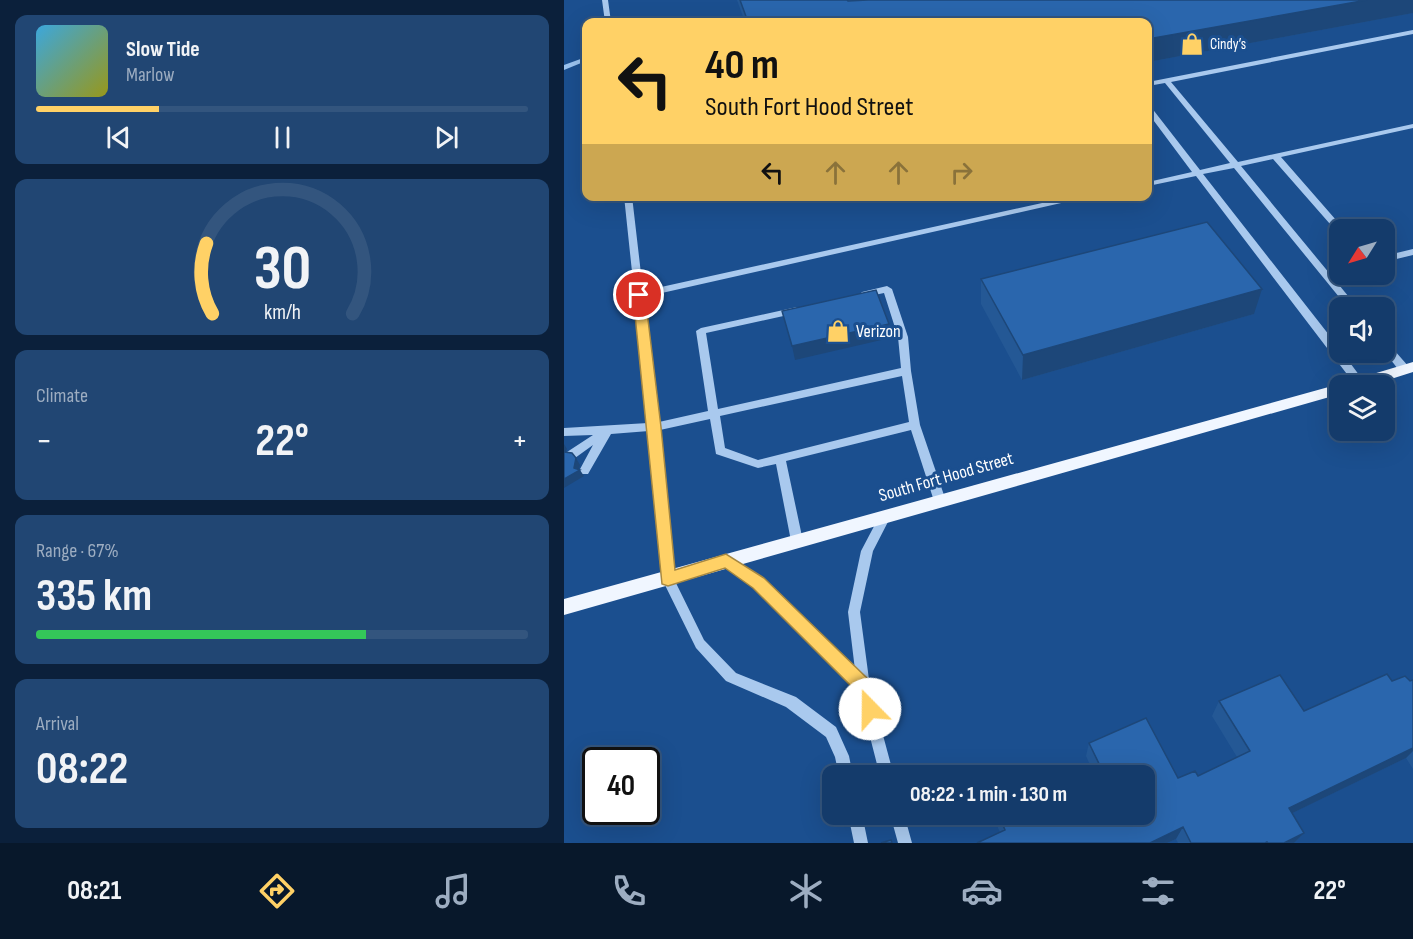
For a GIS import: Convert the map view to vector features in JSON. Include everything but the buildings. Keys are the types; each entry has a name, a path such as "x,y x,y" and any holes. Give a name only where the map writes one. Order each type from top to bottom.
{"main road":[{"path":"1387,375 1409,369"},
{"name":"South Fort Hood Street","path":"564,607 1329,391"}],"street":[{"path":"605,0 607,18"},
{"path":"1152,83 1413,32"},
{"path":"1166,80 1345,297"},
{"path":"1152,114 1347,375"},
{"path":"1152,183 1413,126"},
{"path":"1275,156 1330,219"},
{"path":"629,201 654,427 668,579 700,645 731,677 791,702 831,732 844,765"},
{"path":"639,295 1065,201"},
{"path":"1395,256 1413,252"},
{"path":"852,297 887,289 903,337 915,424 940,501"},
{"path":"806,308 701,331 720,451 758,464 915,424"},
{"path":"1395,355 1409,369"},
{"path":"564,432 654,427 906,371"},
{"path":"571,454 608,430"},
{"path":"584,471 608,430"},
{"path":"780,458 797,541"},
{"path":"884,765 864,687 854,612 867,551 885,516"},
{"path":"726,561 758,583 864,687"},
{"path":"857,825 861,843"},
{"path":"900,825 905,843"}],"waterway":[{"path":"564,68 582,61"}],"place":[{"name":"Cindy’s","path":"1192,44"},
{"name":"Verizon","path":"838,331"}],"route":[{"path":"639,295 668,579 726,561 758,583 864,687 870,709"}]}
